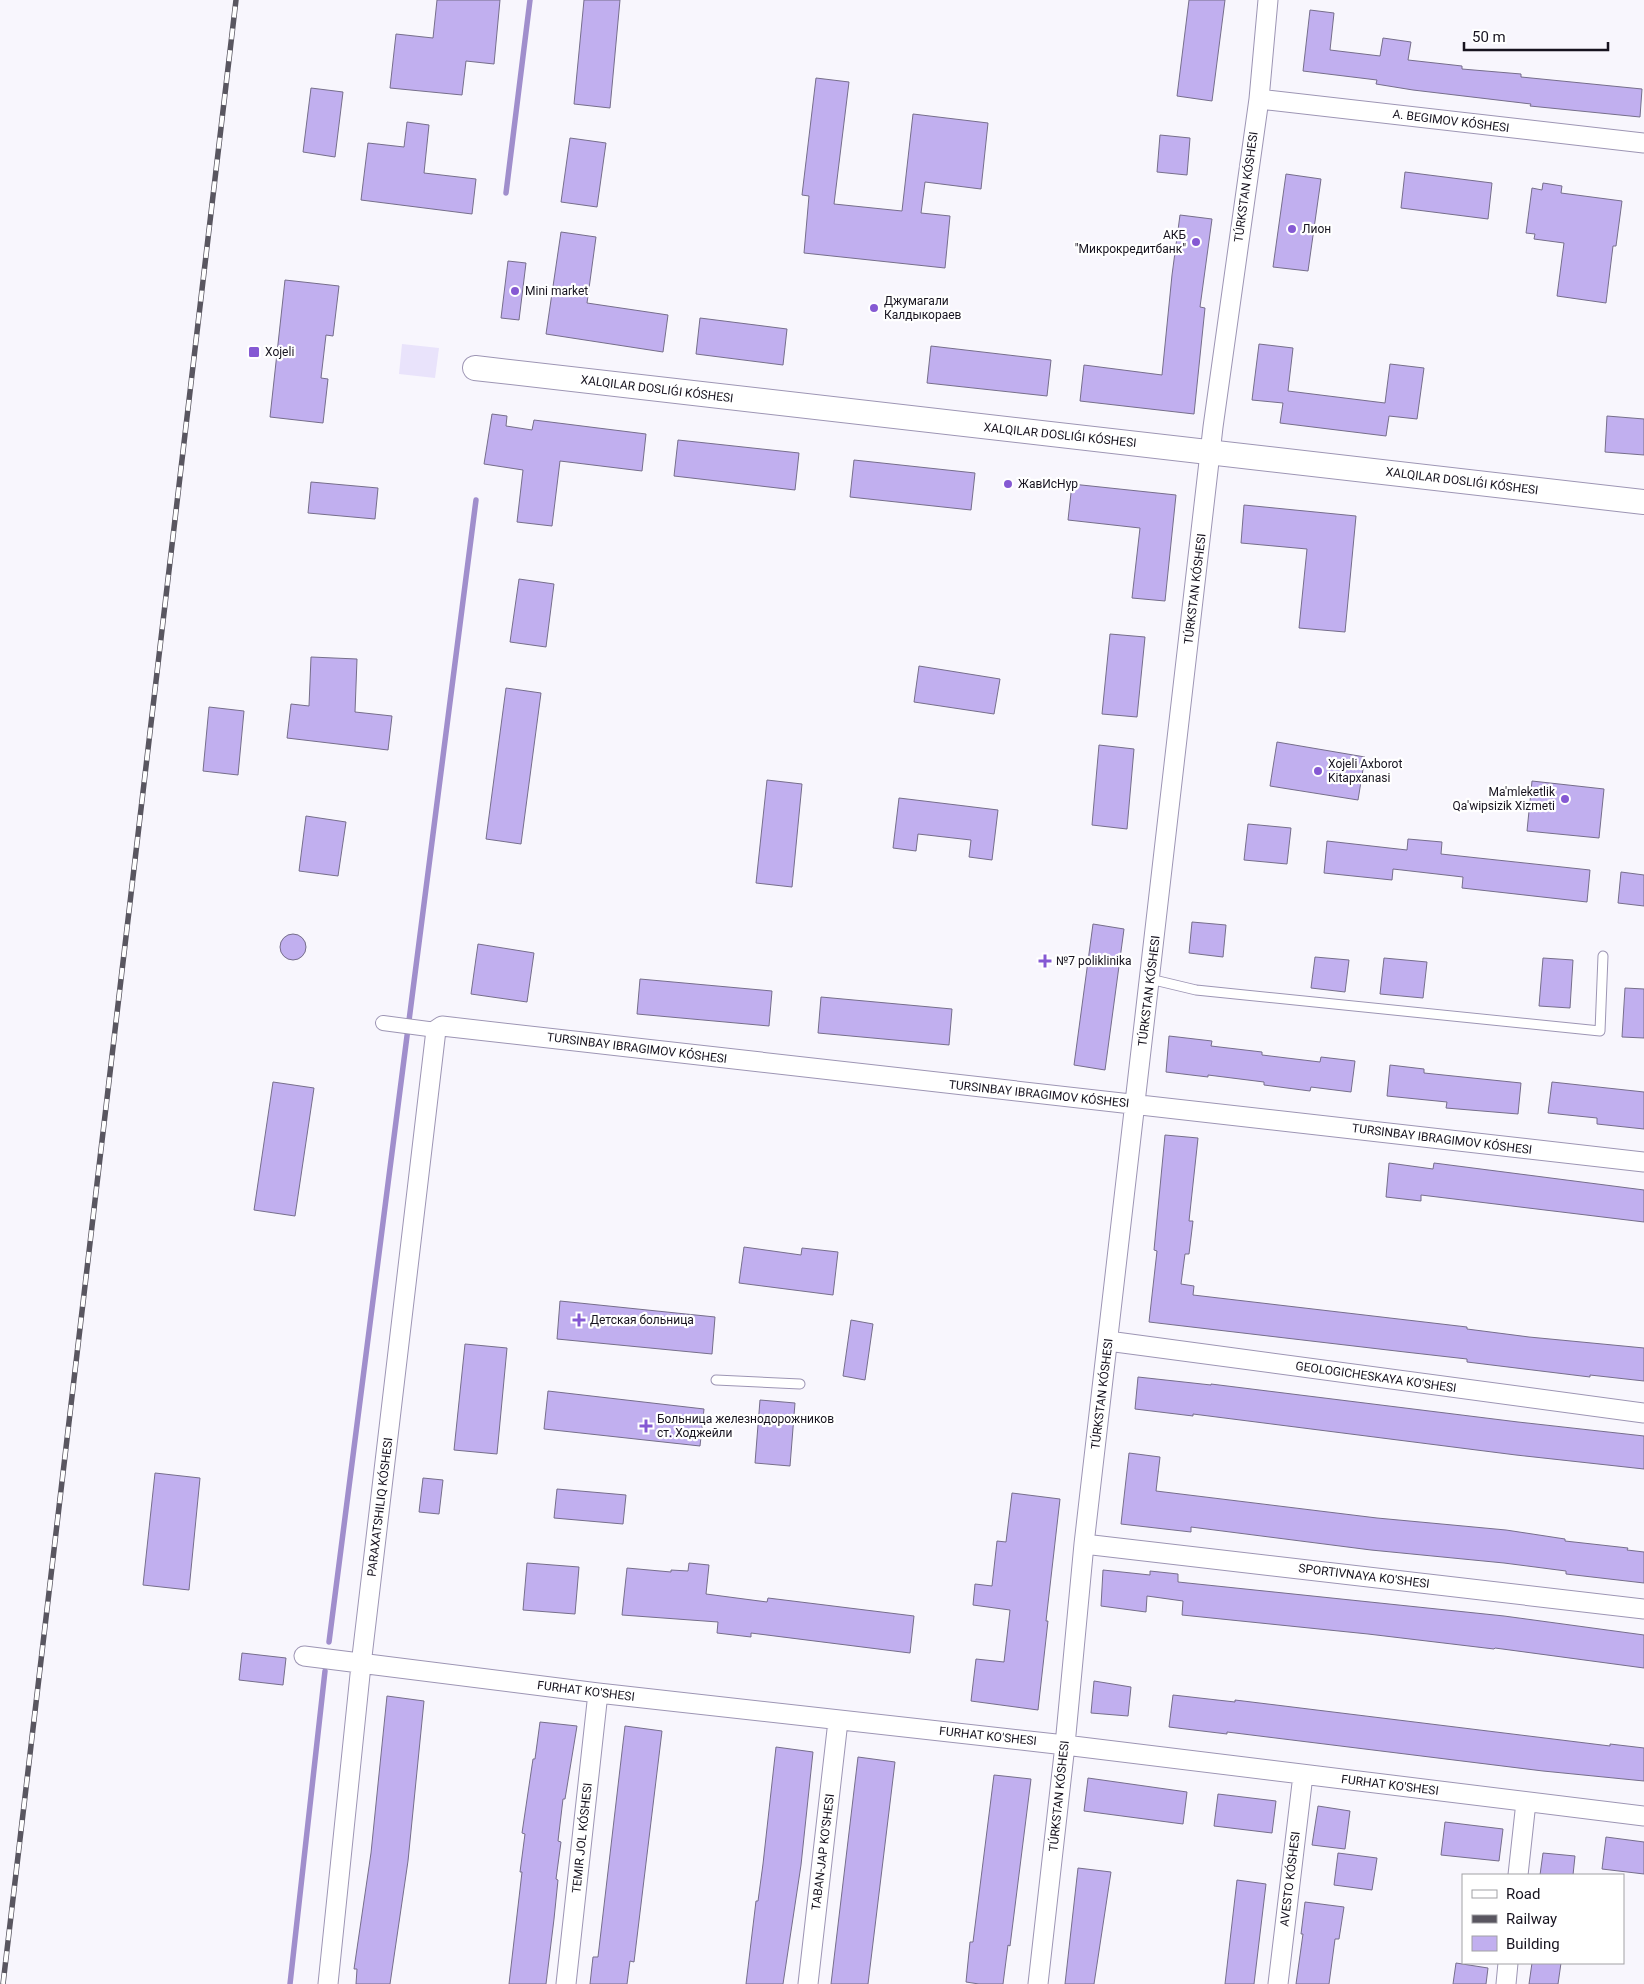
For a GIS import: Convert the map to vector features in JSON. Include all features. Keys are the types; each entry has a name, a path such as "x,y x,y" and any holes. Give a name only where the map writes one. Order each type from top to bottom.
{"street":[{"name":"TÚRKSTAN KÓSHESI","path":"1038,1984 1065,1745 1084,1544 1210,452 1259,99 1268,0"},
{"name":"A. BEGIMOV KÓSHESI","path":"1259,99 1644,143"},
{"path":"475,368 1644,502"},
{"path":"328,1984 361,1664 436,1030 383,1023"},
{"name":"TURSINBAY IBRAGIMOV KÓSHESI","path":"436,1030 442,1026 1644,1162"},
{"name":"GEOLOGICHESKAYA KO'SHESI","path":"1108,1340 1644,1413"},
{"name":"SPORTIVNAYA KO'SHESI","path":"1084,1544 1644,1609"},
{"name":"FURHAT KO'SHESI","path":"304,1656 598,1693 1065,1745 1644,1816"},
{"name":"TEMIR JOL KÓSHESI","path":"566,1984 598,1693"},
{"name":"TABAN-JAP KO'SHESI","path":"808,1984 838,1721"},
{"name":"AVESTO KÓSHESI","path":"1278,1984 1303,1775"},
{"path":"1518,1874 1526,1802"},
{"path":"1506,1984 1508,1964"}],"lane":[{"path":"1150,979 1196,990 1600,1031 1603,956"},
{"path":"716,1380 800,1384"}],"shaded area":[{"path":"402,344 439,348 435,378 399,374"}],"building":[{"path":"437,0 500,0 494,64 466,61 462,95 390,88 396,34 433,38"},
{"path":"584,0 620,0 610,108 574,104"},
{"path":"1189,0 1225,0 1212,101 1177,96"},
{"path":"1310,10 1334,13 1330,50 1380,56 1383,38 1411,42 1408,60 1462,66 1462,69 1521,74 1521,77 1642,89 1640,117 1530,106 1531,104 1376,84 1377,80 1303,71"},
{"path":"816,78 849,82 834,204 902,211 913,114 988,123 981,189 925,182 921,213 950,216 945,268 804,253 809,196 802,195"},
{"path":"311,88 343,92 335,157 303,152"},
{"path":"407,122 429,125 424,173 476,179 472,214 361,200 368,143 404,147"},
{"path":"1160,135 1190,138 1187,175 1157,172"},
{"path":"570,138 606,143 597,207 561,202"},
{"path":"1405,172 1492,183 1488,219 1401,208"},
{"path":"1286,174 1321,179 1308,271 1273,267"},
{"path":"1543,183 1562,186 1561,193 1622,201 1616,246 1613,246 1606,303 1557,296 1564,243 1534,239 1535,234 1526,233 1532,188 1542,190"},
{"path":"1180,215 1212,219 1200,307 1205,308 1194,414 1080,401 1084,365 1162,375"},
{"path":"561,232 596,237 587,303 668,315 663,352 546,334"},
{"path":"508,261 526,263 519,320 501,318"},
{"path":"285,280 339,286 333,336 326,335 321,378 328,379 323,423 270,417"},
{"path":"700,318 787,329 783,365 696,354"},
{"path":"1259,344 1293,348 1288,391 1385,403 1390,364 1424,368 1417,419 1389,416 1386,436 1280,423 1283,403 1252,400"},
{"path":"931,346 1051,360 1047,396 927,383"},
{"path":"492,414 507,416 506,426 532,430 534,420 646,434 642,471 560,461 552,526 517,522 523,470 484,464"},
{"path":"1607,416 1644,419 1644,455 1605,452"},
{"path":"678,440 799,453 795,490 674,476"},
{"path":"854,460 975,473 971,510 850,497"},
{"path":"311,482 378,488 375,519 308,513"},
{"path":"1072,484 1176,495 1165,601 1132,598 1140,528 1068,520"},
{"path":"1244,505 1356,516 1345,632 1299,628 1307,549 1241,543"},
{"path":"519,579 554,584 546,647 510,642"},
{"path":"1110,634 1145,637 1137,717 1102,714"},
{"path":"311,657 357,659 355,712 392,716 388,750 287,738 291,704 309,706"},
{"path":"919,666 1000,679 994,714 914,702"},
{"path":"506,688 541,693 521,844 486,839"},
{"path":"209,707 244,711 238,775 203,771"},
{"name":"Xojeli Axborot Kitapxanasi","path":"1277,742 1365,757 1358,800 1270,786"},
{"path":"1099,745 1134,749 1127,829 1092,825"},
{"path":"767,780 802,784 792,887 756,883"},
{"path":"1532,781 1604,789 1599,838 1527,831"},
{"path":"899,798 998,810 992,860 969,857 971,840 918,834 916,851 893,848"},
{"path":"306,816 346,822 338,876 299,871"},
{"path":"1248,824 1291,828 1287,864 1244,860"},
{"path":"1408,839 1442,842 1441,854 1590,870 1587,902 1462,888 1463,877 1393,869 1392,880 1324,873 1327,841 1407,850"},
{"path":"1621,872 1644,875 1644,906 1618,903"},
{"path":"1192,922 1226,925 1223,957 1189,953"},
{"path":"1093,924 1124,929 1105,1070 1074,1065"},
{"path":"293,934 302,938 306,947 302,956 293,960 284,956 280,947 284,938"},
{"path":"478,944 534,953 527,1002 471,994"},
{"path":"1315,957 1349,960 1345,992 1311,988"},
{"path":"1384,958 1427,962 1423,998 1380,994"},
{"path":"1543,958 1573,960 1570,1008 1539,1006"},
{"path":"640,979 772,991 769,1026 637,1014"},
{"path":"1625,988 1644,989 1644,1038 1622,1037"},
{"path":"821,997 952,1009 949,1045 818,1033"},
{"path":"1169,1036 1212,1041 1211,1046 1262,1052 1262,1055 1320,1062 1321,1057 1355,1061 1351,1092 1311,1087 1310,1091 1264,1085 1264,1082 1166,1072"},
{"path":"1390,1065 1424,1069 1424,1073 1521,1083 1518,1114 1446,1108 1447,1102 1387,1096"},
{"path":"273,1082 314,1088 295,1216 254,1210"},
{"path":"1552,1082 1644,1092 1644,1129 1597,1124 1597,1118 1548,1113"},
{"path":"1165,1135 1198,1138 1189,1221 1193,1221 1189,1254 1185,1254 1181,1284 1194,1286 1193,1295 1467,1327 1467,1329 1529,1337 1644,1348 1644,1381 1590,1375 1590,1377 1467,1362 1467,1359 1149,1322 1157,1251 1154,1250"},
{"path":"1389,1163 1433,1169 1434,1163 1644,1190 1644,1222 1421,1195 1421,1201 1386,1197"},
{"path":"744,1247 801,1255 802,1248 838,1252 833,1295 739,1283"},
{"path":"560,1301 715,1317 712,1354 557,1339"},
{"path":"851,1320 873,1324 865,1380 843,1376"},
{"path":"465,1344 507,1348 497,1454 454,1450"},
{"path":"1138,1377 1211,1384 1644,1436 1644,1469 1516,1455 1193,1414 1193,1416 1135,1409"},
{"path":"548,1391 704,1409 700,1446 544,1429"},
{"path":"760,1400 795,1403 790,1466 755,1463"},
{"path":"1129,1453 1160,1457 1156,1491 1377,1518 1506,1530 1565,1539 1565,1541 1628,1548 1627,1550 1644,1552 1644,1583 1566,1574 1566,1571 1504,1563 1371,1550 1191,1527 1191,1532 1121,1524"},
{"path":"155,1473 200,1478 189,1590 143,1585"},
{"path":"423,1478 443,1480 439,1514 419,1512"},
{"path":"557,1489 626,1495 623,1524 554,1518"},
{"path":"1012,1493 1060,1499 1038,1710 971,1701 976,1659 1004,1662 1010,1610 973,1605 975,1584 992,1586 997,1541 1006,1542"},
{"path":"527,1563 579,1567 575,1614 523,1610"},
{"path":"689,1563 709,1565 706,1594 767,1602 768,1598 914,1616 910,1653 751,1633 751,1637 717,1633 718,1622 622,1615 627,1568 671,1572 671,1570 688,1571"},
{"path":"1103,1570 1150,1575 1150,1571 1178,1574 1178,1582 1504,1616 1644,1635 1644,1668 1495,1648 1182,1615 1183,1601 1147,1596 1146,1612 1101,1606"},
{"path":"242,1653 286,1658 283,1685 239,1680"},
{"path":"1094,1681 1131,1687 1128,1716 1091,1713"},
{"path":"1173,1695 1235,1702 1235,1700 1610,1746 1610,1744 1644,1748 1644,1781 1543,1771 1227,1732 1227,1734 1169,1727"},
{"path":"387,1696 424,1701 408,1861 390,1984 356,1984 357,1969 354,1969 371,1853"},
{"path":"540,1722 577,1726 565,1799 563,1799 558,1841 561,1842 556,1879 558,1880 546,1984 509,1984 522,1872 520,1872 525,1834 522,1833"},
{"path":"625,1726 662,1731 634,1962 630,1961 627,1984 590,1984 593,1957 598,1957"},
{"path":"776,1747 813,1752 801,1865 783,1984 746,1984 756,1901 758,1901 763,1864"},
{"path":"858,1757 895,1762 868,1984 831,1984"},
{"path":"994,1775 1031,1779 1010,1946 1008,1945 1003,1984 979,1984 966,1982 970,1942 973,1942"},
{"path":"1088,1778 1187,1792 1183,1824 1084,1811"},
{"path":"1218,1794 1276,1801 1272,1833 1214,1826"},
{"path":"1318,1806 1350,1811 1345,1849 1312,1845"},
{"path":"1445,1822 1503,1829 1499,1861 1441,1855"},
{"path":"1606,1837 1644,1842 1644,1874 1602,1869"},
{"path":"1338,1853 1377,1858 1372,1890 1334,1885"},
{"path":"1543,1853 1575,1856 1573,1874 1540,1874"},
{"path":"1078,1868 1111,1872 1094,1984 1065,1984"},
{"path":"1237,1880 1266,1884 1254,1984 1225,1984"},
{"path":"1305,1902 1344,1907 1339,1939 1335,1939 1329,1984 1296,1984 1303,1934 1301,1934"},
{"path":"1456,1963 1488,1968 1486,1984 1453,1984"},
{"path":"1532,1964 1561,1964 1558,1984 1529,1984"}],"waterway":[{"path":"506,193 530,0"},
{"path":"329,1642 476,500"},
{"path":"290,1984 325,1671"}],"railway":[{"path":"3,1984 236,0"}],"place":[{"name":"Лион","path":"1292,229"},
{"name":"АКБ \"Микрокредитбанк\"","path":"1196,242"},
{"name":"Mini market","path":"515,291"},
{"name":"Джумагали Калдыкораев","path":"874,308"},
{"name":"Xojeli","path":"254,352"},
{"name":"ЖавИсНур","path":"1008,484"},
{"name":"Xojeli Axborot Kitapxanasi","path":"1318,771"},
{"name":"Ma'mleketlik Qa'wipsizik Xizmeti","path":"1565,799"},
{"name":"№7 poliklinika","path":"1045,961"},
{"name":"Детская больница","path":"579,1320"},
{"name":"Больница железнодорожников ст. Ходжейли","path":"646,1426"}]}
